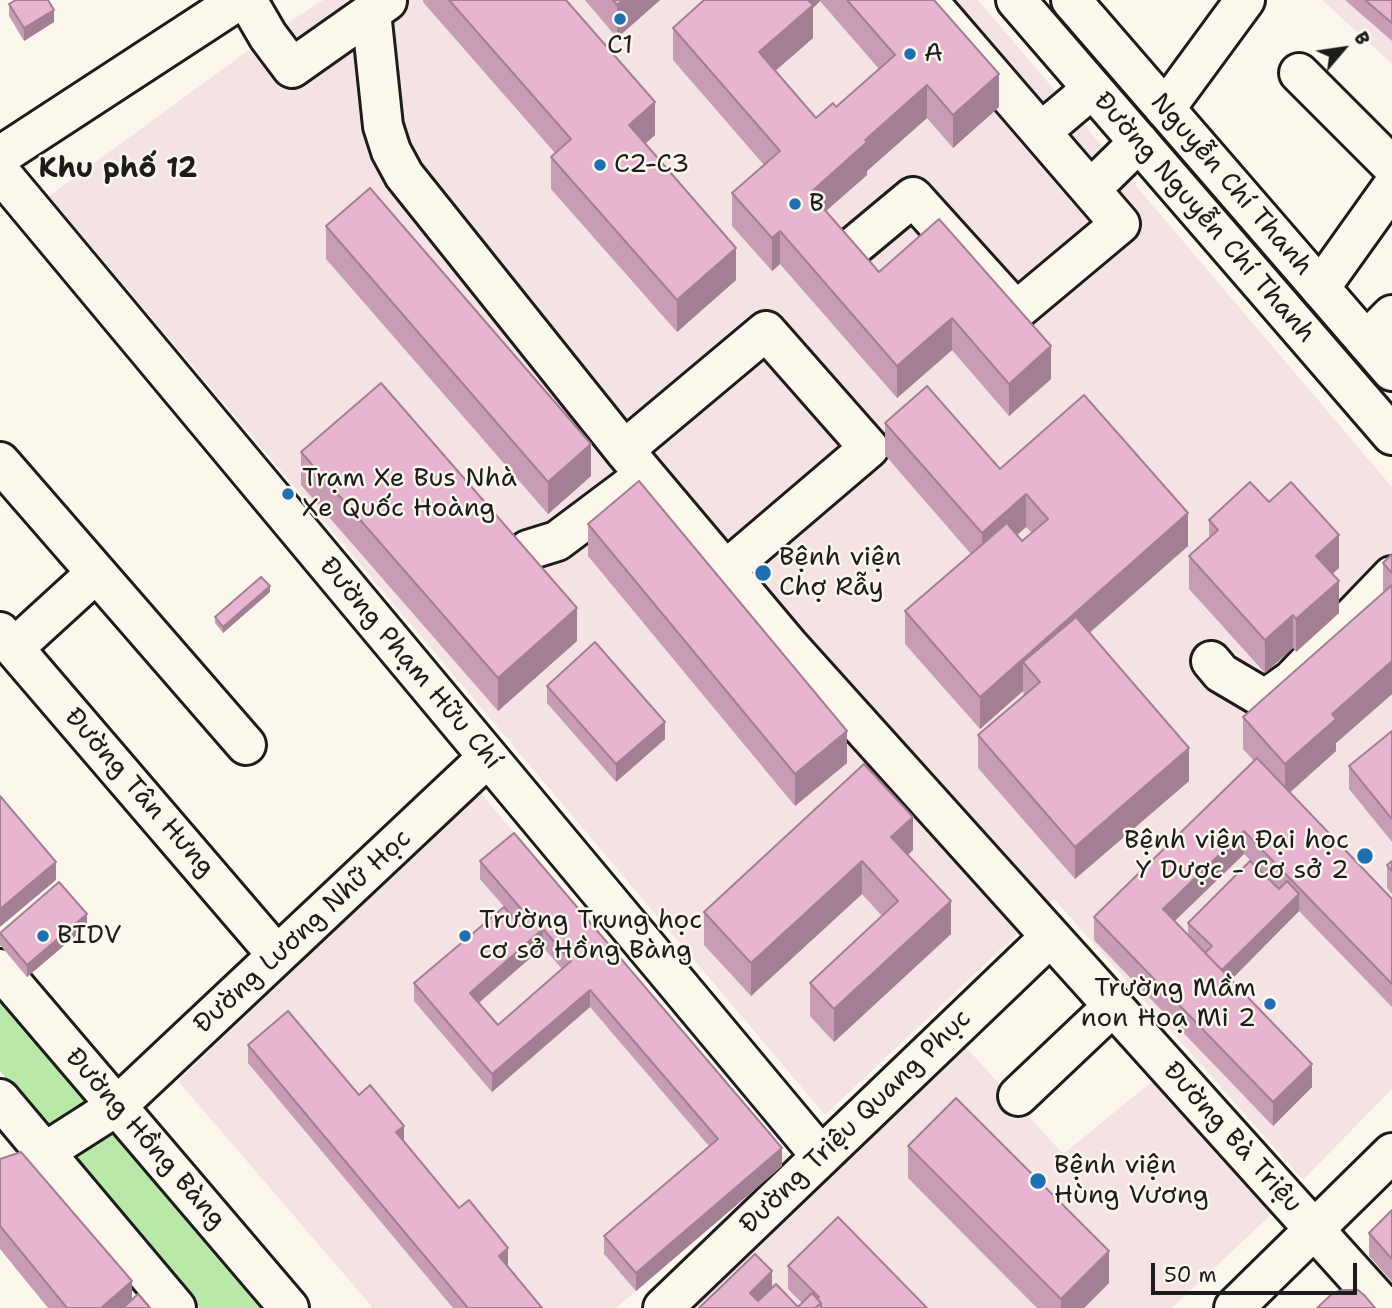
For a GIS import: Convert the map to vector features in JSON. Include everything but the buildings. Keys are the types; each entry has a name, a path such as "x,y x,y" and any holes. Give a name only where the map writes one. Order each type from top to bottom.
{"street":[{"path":"0,156 239,0"},
{"path":"247,0 268,36 292,68 380,6"},
{"path":"853,247 913,197 1016,312 1121,224 927,0"},
{"name":"Đường Nguyễn Chí Thanh","path":"1016,0 1139,142 1384,410"},
{"name":"Nguyễn Chí Thanh","path":"1071,0 1320,288 1379,328 1392,371"},
{"path":"1091,189 1139,142 1245,0"},
{"name":"Đường Bà Triệu","path":"380,6 383,125 391,151 404,175 635,462 789,646 1385,1308"},
{"path":"1041,132 1124,61"},
{"path":"1299,72 1392,166"},
{"name":"Đường Phạm Hữu Chí","path":"0,172 821,1156"},
{"path":"1320,288 1392,187"},
{"path":"528,550 557,541 765,331 869,448 726,570"},
{"path":"0,462 246,745"},
{"path":"7,640 96,573"},
{"path":"1211,661 1221,673 1265,699 1292,680 1392,576"},
{"name":"Đường Tân Hưng","path":"7,640 277,955"},
{"name":"Đường Lương Nhữ Học","path":"29,1157 117,1106 488,757"},
{"name":"Đường Triệu Quang Phục","path":"663,1308 1050,937"},
{"name":"Đường Hồng Bàng","path":"0,969 289,1308"},
{"path":"1018,1096 1113,1006"},
{"path":"0,1099 29,1157 176,1308"},
{"path":"1234,1308 1392,1153"}],"shaded area":[{"name":"Bệnh viện Chợ Rẫy","path":"323,0 978,0 1392,487 1392,1089 1303,1180 1054,899 825,1115 49,196 268,36"},
{"path":"1322,0 1392,0 1392,64"},
{"name":"Trường Trung học cơ sở Hồng Bàng","path":"480,792 789,1160 616,1308 373,1308 178,1081"},
{"name":"Bệnh viện Hùng Vương","path":"962,1043 1063,1154 1159,1076 1278,1208 1172,1308 692,1308"}],"green space":[{"path":"0,996 263,1308 200,1308 0,1071"}],"place":[{"name":"C1","path":"620,19"},
{"name":"A","path":"910,54"},
{"name":"C2-C3","path":"600,165"},
{"name":"B","path":"795,204"},
{"name":"Trạm Xe Bus Nhà Xe Quốc Hoàng","path":"288,494"},
{"name":"Bệnh viện Chợ Rẫy","path":"763,573"},
{"name":"Bệnh viện Đại học Y Dược - Cơ sở 2","path":"1365,856"},
{"name":"BIDV","path":"43,936"},
{"name":"Trường Trung học cơ sở Hồng Bàng","path":"465,936"},
{"name":"Trường Mầm non Hoạ Mi 2","path":"1270,1004"},
{"name":"Bệnh viện Hùng Vương","path":"1038,1181"}],"district":[{"name":"Khu phố 12","path":"118,170"}]}
